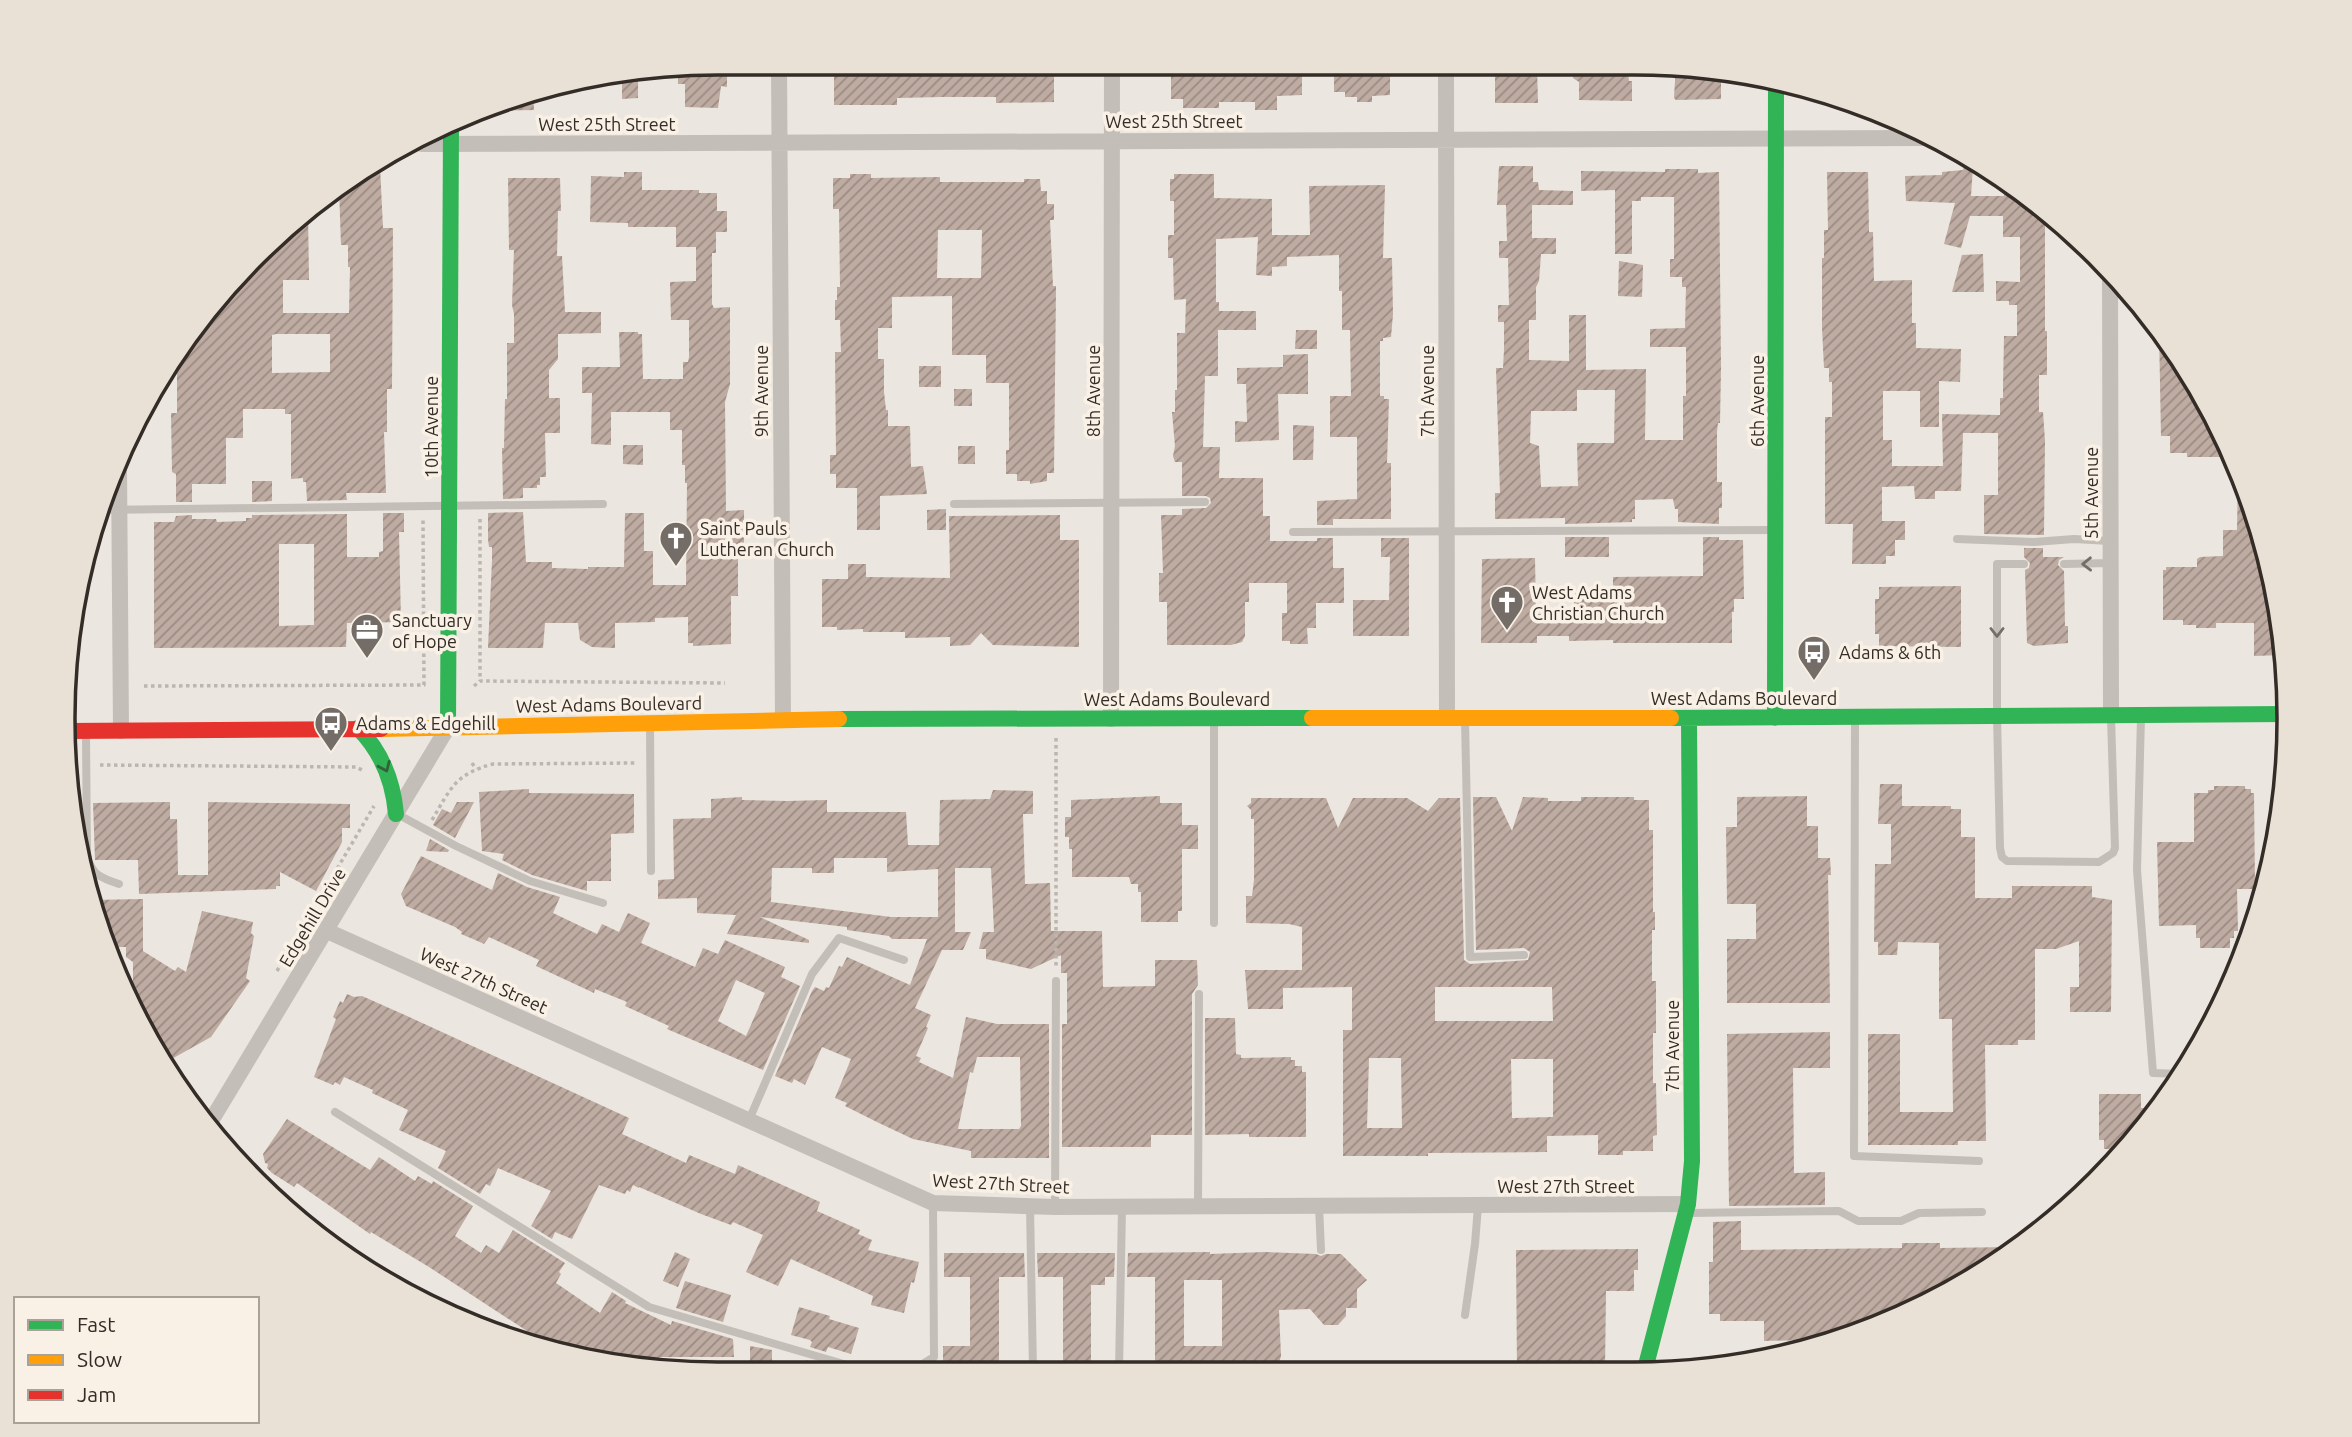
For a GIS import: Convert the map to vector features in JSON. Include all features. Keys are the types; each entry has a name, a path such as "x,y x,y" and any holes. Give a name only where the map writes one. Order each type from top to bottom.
{"main road":[{"name":"6th Avenue","path":"1774,718 1776,92"},
{"name":"10th Avenue","path":"448,727 452,136"},
{"name":"West Adams Boulevard","path":"76,731 448,727 783,719 1774,718 2277,714"},
{"name":"7th Avenue","path":"1647,1361 1687,1209 1692,1161 1689,718"},
{"path":"358,728 369,738 385,765 394,792 396,814"}],"street":[{"name":"9th Avenue","path":"779,75 783,719"},
{"name":"8th Avenue","path":"1111,719 1112,75"},
{"name":"7th Avenue","path":"1446,75 1447,717"},
{"name":"West 25th Street","path":"452,136 779,143 1446,138 1910,138"},
{"name":"5th Avenue","path":"2110,287 2111,715"},
{"path":"119,484 121,731"},
{"name":"Edgehill Drive","path":"210,1113 327,930 448,727"},
{"name":"West 27th Street","path":"327,930 933,1203 1055,1207 1478,1206 1687,1209"}],"lane":[{"path":"954,504 1205,502"},
{"path":"110,510 603,504"},
{"path":"1293,532 1775,530"},
{"path":"1957,539 2110,541"},
{"path":"2064,564 2110,563"},
{"path":"2024,564 1997,564 1997,716 2002,857 2007,861 2099,862 2113,853 2111,715"},
{"path":"2141,714 2137,870 2153,1073 2170,1074"},
{"path":"1465,717 1470,957 1524,955"},
{"path":"1855,717 1854,1156 1979,1161"},
{"path":"1214,718 1214,923"},
{"path":"650,722 650,871"},
{"path":"86,731 87,837"},
{"path":"396,814 530,881 603,903"},
{"path":"94,873 97,877 119,884"},
{"path":"749,1120 812,974 839,938 904,960"},
{"path":"1055,1207 1056,981"},
{"path":"1198,1206 1199,994"},
{"path":"335,1112 649,1307 837,1362"},
{"path":"926,1362 934,1357 933,1203"},
{"path":"1030,1206 1034,1362"},
{"path":"1319,1206 1321,1250"},
{"path":"1465,1315 1478,1206"},
{"path":"1119,1362 1122,1207"},
{"path":"1687,1209 1839,1211 1858,1221 1901,1221 1919,1213 1982,1212"}],"path":[{"path":"480,517 480,681"},
{"path":"144,686 424,685 423,520"},
{"path":"474,686 480,681 725,683"},
{"path":"1056,719 1056,981"},
{"path":"472,763 476,769"},
{"path":"431,821 455,781 476,769 493,764 646,763"},
{"path":"98,765 356,767 370,777"},
{"path":"276,971 375,804"}],"building":[{"path":"727,75 727,87 721,86 718,108 685,107 685,84 678,84 678,77"},
{"path":"834,75 1054,75 1054,102 996,103 996,97 941,97 897,98 897,105 834,105"},
{"path":"1171,75 1302,75 1302,95 1277,96 1277,110 1255,110 1255,102 1219,102 1219,108 1183,108 1183,99 1171,99"},
{"path":"1334,75 1390,75 1390,95 1372,96 1372,102 1357,102 1357,97 1345,97 1345,92 1334,92"},
{"path":"1495,75 1537,75 1538,103 1495,103"},
{"path":"1573,75 1628,75 1629,81 1632,81 1632,101 1579,100 1579,82"},
{"path":"1675,77 1721,82 1721,99 1674,98"},
{"path":"638,81 638,98 622,99 622,83"},
{"path":"534,103 534,110 508,111"},
{"path":"1499,166 1533,166 1533,182 1538,182 1539,190 1573,191 1573,205 1532,205 1532,238 1556,238 1556,254 1541,254 1536,287 1536,320 1529,320 1529,360 1569,361 1569,315 1586,315 1586,370 1646,369 1645,440 1683,440 1686,347 1650,347 1650,329 1685,328 1686,287 1682,287 1682,277 1670,277 1670,259 1674,259 1674,197 1641,197 1641,201 1632,201 1632,254 1615,254 1615,190 1581,191 1581,171 1665,172 1665,169 1698,169 1698,173 1719,172 1721,367 1717,482 1722,482 1722,508 1719,508 1719,524 1678,522 1678,509 1675,509 1673,499 1635,500 1635,519 1632,519 1632,522 1565,524 1565,518 1495,519 1495,493 1500,493 1496,368 1503,368 1504,350 1504,322 1498,322 1498,305 1509,305 1508,258 1499,258 1499,241 1507,241 1506,205 1497,205","holes":["1577,390 1615,390 1614,443 1577,443 1578,486 1541,487 1539,446 1530,443 1531,411 1577,411"]},
{"path":"1964,167 1973,172 1971,196 2004,196 2004,193 2045,224 2047,375 2039,375 2039,412 2043,412 2045,441 2044,535 1984,534 1984,495 1998,495 1998,433 1963,433 1961,491 1935,491 1935,499 1915,499 1914,486 1882,487 1882,521 1905,521 1905,540 1895,540 1895,556 1886,556 1886,564 1852,564 1853,524 1825,524 1825,417 1832,417 1832,382 1829,382 1829,368 1824,368 1822,328 1822,258 1824,230 1828,230 1827,172 1868,172 1869,232 1873,232 1874,281 1912,280 1912,323 1916,323 1916,348 1961,349 1960,382 1939,381 1939,427 1920,427 1920,391 1883,391 1883,440 1892,440 1892,466 1943,466 1942,414 2000,415 2000,398 2003,398 2004,336 2017,336 2017,305 2009,305 2009,301 1996,301 1996,281 2020,282 2020,237 2003,237 2003,216 1970,216 1961,248 1944,244 1955,203 1906,201 1905,176 1942,175 1942,172 1963,170"},
{"path":"380,172 383,228 393,228 392,389 387,389 387,432 384,432 386,493 346,493 347,500 307,501 306,482 303,482 303,478 291,479 291,414 285,414 285,409 243,409 243,438 226,438 226,484 192,484 192,502 176,502 176,474 172,472 171,413 177,413 176,374 184,361 235,294 308,223 309,280 283,280 283,313 349,313 348,245 341,245 339,199","holes":["330,334 330,372 272,373 272,335"]},
{"path":"624,172 642,172 642,190 699,190 699,193 717,193 717,211 727,211 727,232 716,232 716,253 712,253 712,304 714,308 730,307 730,384 725,402 726,511 744,510 744,549 738,549 738,596 731,596 731,644 693,646 693,643 688,643 688,617 655,618 655,622 615,623 615,648 592,647 580,640 578,623 545,623 543,648 488,648 492,547 489,547 488,539 488,513 523,512 526,562 552,562 552,568 588,569 624,567 625,513 644,513 644,551 653,551 653,585 686,585 687,483 685,465 682,465 682,430 670,430 670,412 611,412 611,445 591,444 592,393 582,393 582,367 620,367 619,332 642,334 643,379 683,379 683,362 688,362 689,357 689,320 671,320 670,282 696,281 696,247 676,247 676,227 628,227 628,223 590,222 591,176 624,177"},
{"path":"850,174 871,174 871,178 940,177 940,182 1024,182 1024,179 1040,179 1041,191 1047,191 1047,204 1054,204 1054,220 1050,220 1053,286 1056,286 1054,473 1047,473 1047,481 1030,484 1030,481 1017,481 1017,474 1006,474 1006,450 1009,450 1009,383 986,383 986,355 952,355 952,296 892,297 892,328 878,328 878,359 884,359 888,426 910,426 911,467 923,466 927,494 880,496 880,530 857,530 857,488 836,488 836,474 830,474 830,455 836,455 835,352 841,352 840,320 835,320 835,300 837,287 840,287 839,209 833,209 833,178 850,178","holes":["938,230 982,230 981,278 937,278"]},
{"path":"1174,174 1214,174 1214,198 1272,199 1272,235 1310,235 1309,186 1385,185 1383,258 1392,258 1393,314 1391,337 1380,341 1380,396 1389,399 1387,463 1391,463 1391,519 1333,519 1333,525 1317,525 1317,501 1357,499 1357,437 1330,437 1330,396 1351,396 1350,330 1342,330 1339,255 1287,257 1287,266 1272,267 1272,276 1256,275 1258,237 1216,239 1216,302 1219,302 1219,311 1256,311 1256,330 1218,330 1218,376 1205,376 1203,447 1220,447 1219,478 1263,478 1263,516 1270,516 1270,541 1317,541 1317,538 1333,538 1333,568 1344,568 1344,603 1316,603 1316,628 1307,628 1308,644 1282,641 1282,613 1287,613 1287,583 1249,583 1249,602 1245,602 1245,636 1242,642 1231,645 1167,645 1167,602 1159,602 1159,573 1163,573 1161,515 1182,515 1182,509 1206,508 1211,503 1206,496 1182,496 1182,462 1175,462 1173,456 1175,446 1172,412 1175,412 1177,390 1177,333 1185,333 1186,299 1174,300 1173,258 1168,258 1168,235 1174,235 1174,201 1170,201 1170,179 1174,179"},
{"path":"508,178 560,178 561,211 558,211 557,256 562,256 565,312 601,312 601,333 558,334 558,359 549,370 549,398 560,398 560,433 545,433 546,477 540,477 540,485 537,485 537,488 523,488 523,498 503,499 502,448 507,399 507,343 514,343 514,250 509,250"},
{"path":"1983,254 1984,292 1952,292 1962,255"},
{"path":"1619,261 1643,265 1642,297 1618,296"},
{"path":"1296,330 1317,330 1317,349 1295,349"},
{"path":"2159,349 2191,397 2221,457 2187,457 2187,453 2170,453 2170,436 2161,436"},
{"path":"1308,354 1308,394 1278,394 1279,440 1235,442 1235,421 1247,422 1246,384 1237,384 1237,368 1283,367 1283,355"},
{"path":"919,366 941,366 941,387 919,387"},
{"path":"954,389 972,389 972,406 954,406"},
{"path":"1293,425 1314,426 1313,460 1293,460"},
{"path":"623,445 643,445 643,465 623,464"},
{"path":"958,446 975,446 975,464 958,464"},
{"path":"252,481 272,481 272,501 252,502"},
{"path":"2238,498 2255,552 2273,655 2254,656 2254,623 2216,623 2216,628 2196,628 2196,625 2183,625 2183,620 2163,620 2163,570 2166,570 2166,567 2197,567 2197,559 2200,557 2223,556 2223,530 2237,530"},
{"path":"946,509 946,530 927,530 927,510"},
{"path":"383,513 404,513 404,532 399,532 401,622 347,623 346,647 154,648 154,522 174,522 176,516 192,515 192,519 216,519 217,522 246,521 246,518 252,518 252,515 347,514 347,557 379,557 379,552 383,551","holes":["279,544 314,544 314,625 279,626"]},
{"path":"1060,515 1060,540 1079,540 1079,647 993,645 981,633 970,645 950,646 950,637 905,638 905,632 863,632 863,629 837,630 837,627 822,627 822,579 848,579 848,564 866,564 866,577 950,578 949,516"},
{"path":"1565,537 1609,537 1609,557 1565,557"},
{"path":"1703,537 1743,540 1744,599 1734,599 1732,643 1613,643 1613,640 1569,641 1569,636 1537,636 1537,643 1481,643 1482,559 1535,558 1536,614 1573,613 1575,593 1613,593 1613,577 1703,576"},
{"path":"1381,538 1409,538 1409,636 1353,636 1353,600 1389,600 1390,557 1381,557"},
{"path":"2024,548 2043,548 2043,557 2064,557 2059,560 2058,565 2064,571 2068,643 2034,646 2027,643 2025,570 2030,563 2024,557"},
{"path":"1961,586 1961,647 1879,646 1879,634 1875,634 1875,599 1879,599 1879,587"},
{"path":"1880,784 1902,784 1902,806 1951,806 1951,809 1961,809 1961,837 1975,837 1975,898 2012,898 2012,886 2092,886 2092,897 2112,900 2111,1012 2070,1012 2070,987 2079,987 2079,941 2056,949 2035,949 2035,1040 2018,1040 2018,1045 1985,1045 1986,1141 1958,1141 1958,1145 1868,1145 1868,1034 1900,1034 1900,1112 1953,1112 1952,1019 1939,1019 1939,943 1898,942 1897,955 1878,955 1878,942 1874,942 1875,864 1891,864 1891,824 1878,824"},
{"path":"2214,786 2245,786 2245,789 2251,789 2251,793 2254,793 2255,885 2254,889 2237,889 2238,931 2234,931 2234,938 2230,938 2230,948 2200,948 2200,938 2196,938 2196,925 2159,926 2157,842 2194,842 2194,793 2214,790"},
{"path":"529,789 529,793 634,794 634,833 611,834 611,881 587,881 587,891 532,875 502,860 504,854 482,851 479,792"},
{"path":"993,790 1033,791 1033,814 1023,814 1025,884 1050,883 1051,931 1102,931 1103,987 1155,986 1155,960 1197,960 1198,985 1192,994 1192,1135 1151,1135 1151,1147 1062,1147 1062,1024 1067,1024 1067,973 1061,973 1061,955 1031,969 986,959 986,949 979,949 983,932 994,932 991,868 955,868 955,932 971,932 963,950 942,950 915,1008 931,1015 916,1056 921,1058 919,1062 953,1078 966,1017 997,1024 1049,1024 1049,1158 971,1158 971,1151 913,1139 879,1123 835,1098 851,1059 822,1047 805,1085 794,1079 792,1083 775,1076 812,991 815,987 824,991 826,987 829,988 839,966 842,967 847,957 910,985 927,939 892,939 889,936 847,930 847,927 760,917 809,940 809,943 727,934 736,915 697,913 697,898 658,899 658,880 674,879 673,819 711,818 711,799 742,797 742,800 827,800 827,812 906,812 908,845 939,845 940,800 990,799","holes":["834,858 887,858 887,872 938,869 938,917 891,917 771,902 772,868 812,868 812,873 834,873","977,1057 1020,1057 1019,1129 958,1129 970,1072 973,1073"]},
{"path":"1160,796 1160,803 1182,803 1182,825 1198,825 1198,849 1182,849 1182,911 1178,911 1178,922 1141,922 1141,892 1138,892 1138,884 1131,884 1129,877 1072,877 1072,849 1069,849 1069,837 1065,837 1065,817 1071,817 1071,800"},
{"path":"1807,796 1807,826 1818,826 1818,858 1830,858 1830,1003 1727,1003 1727,939 1756,939 1756,904 1727,904 1726,827 1737,827 1737,797"},
{"path":"1473,797 1496,797 1512,831 1523,797 1548,798 1548,801 1581,801 1581,797 1634,797 1634,800 1649,800 1649,830 1653,830 1655,912 1655,930 1652,930 1652,981 1656,981 1653,1083 1656,1083 1657,1135 1653,1136 1653,1151 1623,1151 1623,1155 1598,1155 1598,1135 1547,1136 1547,1152 1343,1156 1343,1030 1352,1030 1352,987 1283,988 1283,1009 1248,1009 1245,970 1302,970 1302,927 1246,923 1246,896 1252,896 1254,880 1254,819 1251,819 1251,810 1247,806 1251,803 1251,798 1326,798 1338,828 1353,798 1407,798 1428,811 1439,798 1460,798 1464,960 1470,964 1528,960 1530,952 1524,948 1476,950","holes":["1435,987 1552,987 1553,1021 1435,1021","1369,1058 1401,1058 1402,1128 1367,1128","1511,1059 1553,1059 1553,1117 1512,1118"]},
{"path":"170,802 170,819 177,819 178,875 208,875 208,802 350,804 350,828 342,828 342,842 316,891 280,872 280,886 276,886 276,889 139,894 138,860 95,860 93,803"},
{"path":"457,802 474,802 455,838 433,825 442,809 451,813"},
{"path":"430,839 449,850 448,852 426,851"},
{"path":"421,856 492,890 498,873 527,887 560,897 553,913 597,934 602,924 619,932 628,913 650,923 641,943 695,967 703,948 718,954 725,940 785,967 781,977 800,986 763,1070 667,1029 669,1026 625,1006 627,1002 595,989 594,993 536,966 539,960 489,937 484,944 461,934 455,927 406,906 401,894","holes":["736,980 765,993 746,1036 718,1021"]},
{"path":"143,899 143,951 175,971 178,967 186,972 202,911 253,922 251,933 254,936 246,978 250,981 211,1037 173,1058 133,984 133,962 126,957 126,947 117,947 101,900"},
{"path":"347,994 362,996 629,1118 622,1134 686,1163 689,1155 735,1174 738,1165 820,1202 817,1211 860,1230 858,1234 872,1240 868,1250 919,1262 904,1313 871,1305 873,1296 791,1259 778,1286 746,1272 763,1235 733,1222 731,1225 701,1214 633,1185 630,1192 627,1190 625,1194 599,1185 572,1239 555,1232 552,1239 531,1226 551,1191 498,1168 490,1186 486,1184 480,1194 438,1168 446,1151 399,1130 408,1110 344,1077 340,1085 335,1082 333,1085 314,1077 336,1019 333,1017 340,1001 343,1003"},
{"path":"1205,1018 1235,1018 1236,1054 1241,1055 1241,1058 1291,1057 1291,1060 1295,1060 1295,1066 1302,1066 1302,1072 1306,1072 1306,1137 1205,1135"},
{"path":"1830,1032 1830,1068 1793,1068 1794,1173 1825,1172 1825,1205 1729,1206 1727,1034"},
{"path":"2099,1094 2141,1094 2141,1108 2145,1108 2117,1143 2111,1149 2104,1149 2104,1140 2099,1140"},
{"path":"287,1119 370,1170 379,1157 415,1181 418,1176 432,1184 433,1181 473,1206 455,1236 481,1253 486,1245 499,1253 513,1230 565,1263 556,1283 600,1313 612,1292 626,1301 625,1303 671,1325 672,1321 733,1339 734,1357 658,1357 661,1359 635,1356 531,1334 429,1267 371,1232 370,1234 297,1183 294,1187 272,1173 267,1168 263,1154"},
{"path":"1741,1221 1741,1250 1902,1248 1902,1243 1940,1243 1940,1248 1999,1247 1955,1276 1880,1313 1800,1340 1764,1341 1764,1321 1720,1321 1720,1314 1709,1314 1709,1262 1713,1262 1713,1222"},
{"path":"1638,1249 1634,1291 1606,1291 1605,1362 1517,1362 1516,1250"},
{"path":"675,1252 690,1259 678,1287 663,1281"},
{"path":"1265,1252 1321,1256 1341,1254 1367,1280 1357,1289 1357,1308 1346,1308 1346,1316 1338,1325 1324,1325 1310,1309 1279,1310 1279,1362 1155,1362 1155,1277 1127,1277 1128,1253","holes":["1184,1280 1222,1280 1222,1346 1184,1346"]},
{"path":"944,1253 1024,1253 1025,1277 999,1277 999,1362 943,1362 943,1346 970,1346 970,1277 944,1277"},
{"path":"1037,1253 1115,1253 1114,1277 1105,1277 1105,1285 1091,1285 1091,1362 1063,1362 1063,1277 1038,1277"},
{"path":"685,1281 731,1295 723,1322 676,1308"},
{"path":"799,1307 859,1328 851,1354 828,1347 826,1352 810,1347 810,1340 791,1335"},
{"path":"750,1346 772,1350 772,1362 750,1362"}],"traffic: fast":[{"path":"1775,718 1776,92"},
{"path":"448,727 451,134"},
{"path":"1671,718 2277,714"},
{"path":"839,719 1312,718"},
{"path":"1647,1361 1688,1204 1692,1161 1689,718"},
{"path":"358,728 374,747 385,767 396,814"}],"traffic: slow":[{"path":"1312,718 1671,718"},
{"path":"381,729 839,719"}],"traffic: jam":[{"path":"76,731 381,729"}],"place":[{"name":"Saint Pauls Lutheran Church","path":"676,568"},
{"name":"West Adams Christian Church","path":"1507,632"},
{"name":"Sanctuary of Hope","path":"367,660"},
{"name":"Adams & 6th","path":"1814,682"},
{"name":"Adams & Edgehill","path":"331,753"}]}
